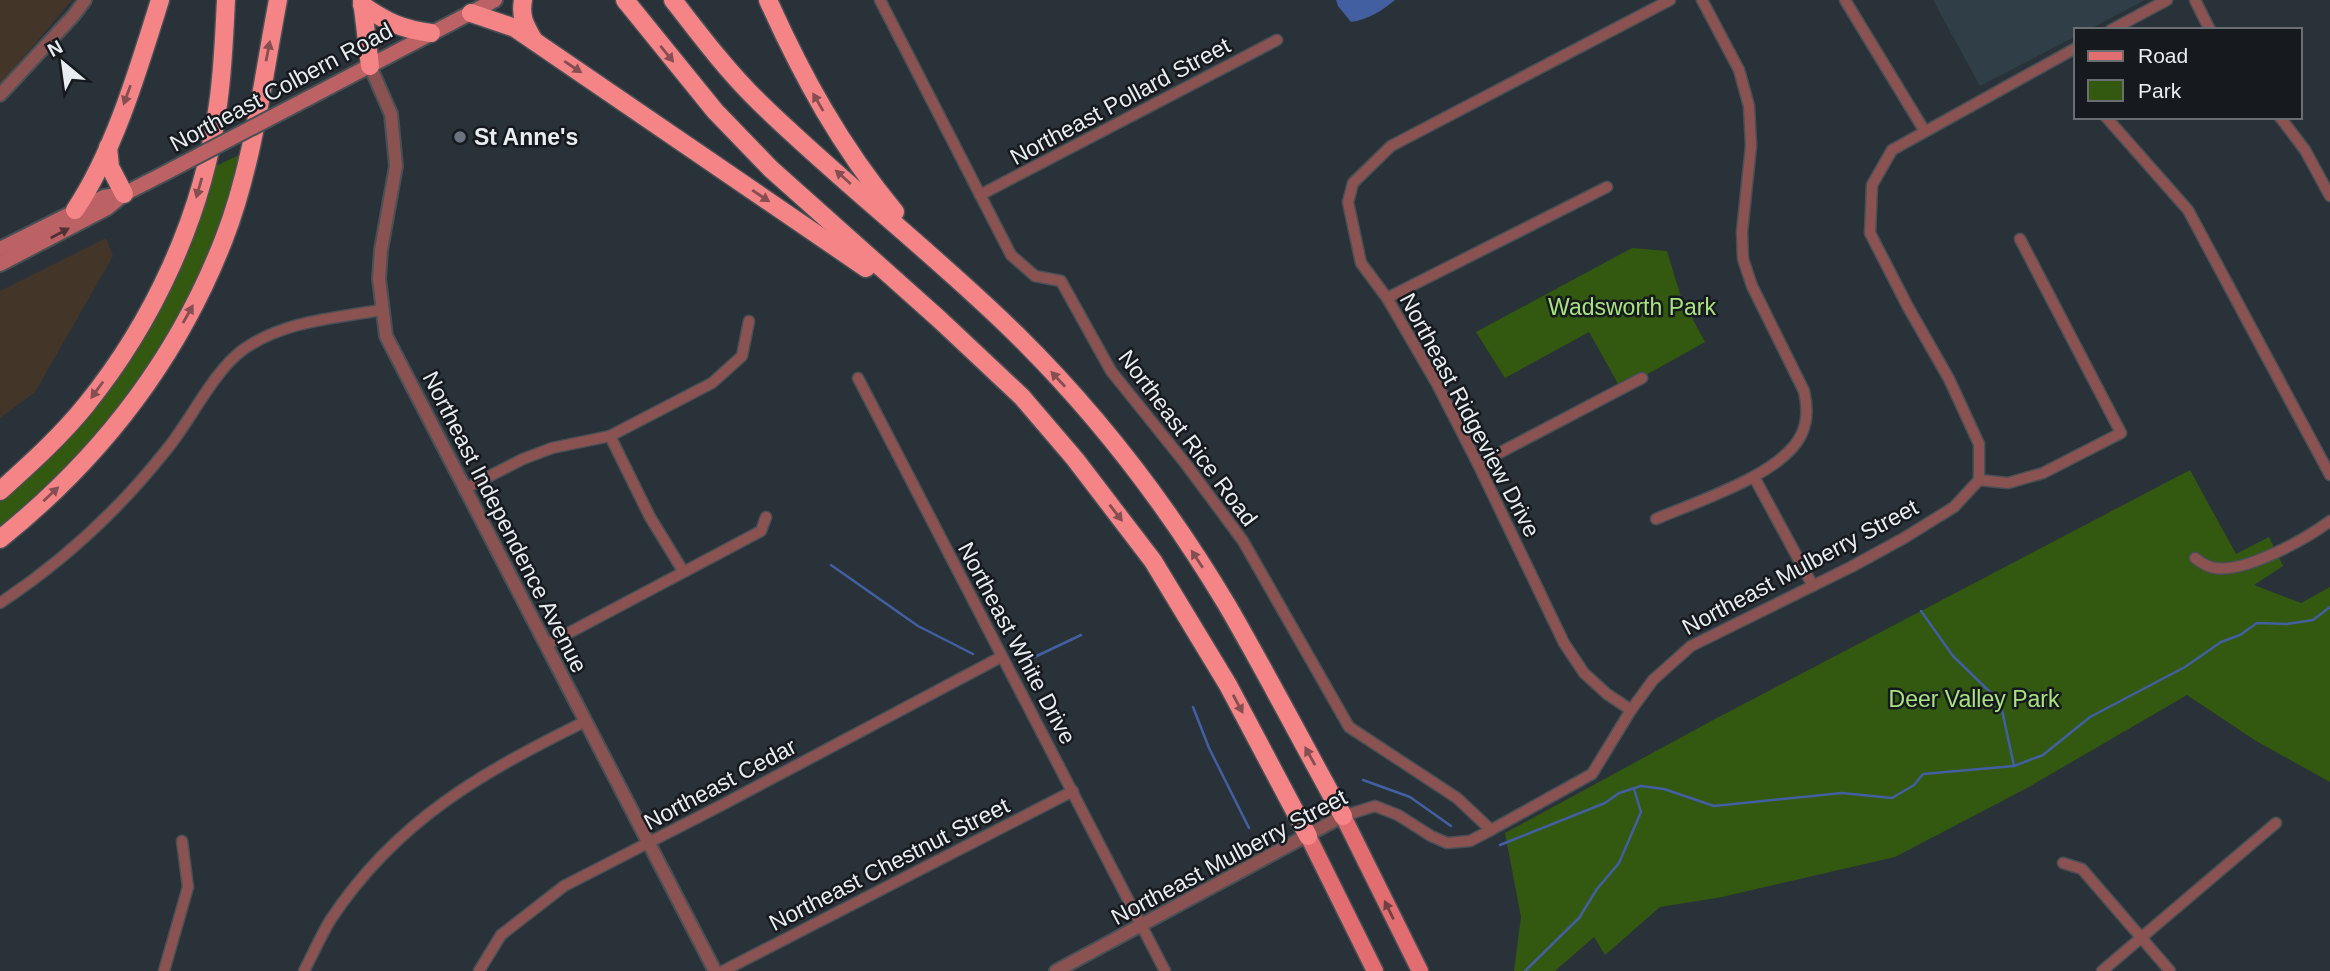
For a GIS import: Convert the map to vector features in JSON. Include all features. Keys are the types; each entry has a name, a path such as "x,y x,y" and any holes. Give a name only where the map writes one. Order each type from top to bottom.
{"highway":[{"path":"75,210 92,186 108,147 160,0"},
{"path":"0,491 45,450 86,405 120,358 170,268 197,198 209,154 217,111 226,0"},
{"path":"0,539 86,461 127,414 166,355 199,295 225,238 246,166 278,0"},
{"path":"523,0 520,12 534,41"},
{"path":"625,0 715,111 771,169 1022,397 1074,458 1153,561 1228,685 1308,836"},
{"path":"673,0 758,101 1017,335 1084,407 1180,533 1226,605 1343,816"},
{"path":"768,0 799,67 835,131 881,196 930,256"},
{"path":"362,2 386,22 406,30 431,33"},
{"path":"362,2 370,66"},
{"path":"471,13 515,28 939,319"},
{"path":"108,147 110,167 124,194"}],"main road":[{"name":"Northeast Colbern Road","path":"0,264 107,208 124,194 495,0"},
{"name":"Northeast Colbern Road","path":"0,249 104,197 124,194"},
{"path":"1343,816 1420,971"},
{"path":"1308,836 1375,971"}],"street":[{"path":"0,95 85,0"},
{"name":"Northeast Rice Road","path":"880,0 1012,255 1035,276 1061,281 1111,372 1185,463 1242,541 1349,727 1457,798 1491,830"},
{"name":"Northeast Ridgeview Drive","path":"1631,710 1607,694 1584,673 1564,643 1437,384 1387,298 1361,263 1348,201 1353,183 1391,146 1671,0"},
{"path":"1656,519 1754,478 1784,456 1802,434 1806,402 1804,391 1752,286 1743,259 1742,232 1751,146 1749,106 1740,70 1702,0"},
{"path":"1845,0 1924,130"},
{"path":"2115,28 2167,0"},
{"path":"2195,0 2209,28"},
{"name":"Northeast Pollard Street","path":"980,195 1277,40"},
{"path":"2020,239 2121,433 2043,473 2008,483 1979,480 1979,444 1949,379 1870,233 1872,185 1892,150 1924,130 2074,54"},
{"name":"Northeast Independence Avenue","path":"370,66 391,114 396,166 381,250 379,279 386,337 715,971"},
{"path":"2108,119 2188,210 2330,475"},
{"path":"2282,119 2305,150 2330,196"},
{"path":"1387,298 1607,187"},
{"path":"0,603 72,550 129,496 170,446 225,366 242,350 297,324 381,310"},
{"path":"464,489 542,451 610,436 712,383 742,356 749,320"},
{"name":"Northeast White Drive","path":"858,377 1165,971"},
{"path":"1478,464 1642,378"},
{"path":"610,436 650,517 682,571"},
{"path":"1754,478 1813,586"},
{"name":"Northeast Mulberry Street","path":"1056,971 1343,816 1375,806 1398,815 1447,843 1470,841 1491,830 1592,774 1631,710 1653,680 1690,646 1904,538 1954,507 1979,480"},
{"path":"546,645 761,531 766,517"},
{"path":"2195,558 2215,568 2240,566 2268,556 2330,521"},
{"name":"Northeast Cedar","path":"479,971 501,935 564,886 1001,657"},
{"path":"304,971 331,919 385,851 442,801 507,760 584,722"},
{"name":"Northeast Chestnut Street","path":"723,971 1073,791"},
{"path":"2102,971 2276,822"},
{"path":"164,971 188,887 182,841"},
{"path":"2063,863 2082,869 2170,971"}],"shaded area":[{"path":"0,0 72,0 0,85"},
{"path":"1933,0 2145,0 2092,28 2074,28 2074,37 1980,86"},
{"path":"106,238 113,256 35,392 0,418 0,291"}],"green space":[{"path":"243,153 211,251 167,343 107,430 0,531 0,500 115,378 212,168"},
{"name":"Wadsworth Park","path":"1632,248 1667,251 1681,297 1705,342 1621,389 1589,332 1505,378 1476,332"},
{"name":"Deer Valley Park","path":"2190,470 2236,554 2269,537 2283,566 2254,585 2301,603 2330,587 2330,782 2256,741 2187,695 2027,788 1895,857 1722,897 1660,907 1605,955 1594,937 1555,971 1514,971 1521,917 1505,833 1715,719"}],"water":[{"path":"1336,0 1395,0 1375,14 1351,22"}],"waterway":[{"path":"831,565 918,626 973,654"},
{"path":"1500,845 1641,786 1664,789 1714,806 1842,793 1892,798 1914,785 1923,774 2014,766 2043,755 2090,717 2185,667 2221,642 2240,635 2257,623 2287,624 2313,620 2330,607"},
{"path":"1921,611 1953,656 1992,694 2002,710 2014,766"},
{"path":"1020,664 1081,635"},
{"path":"1193,707 1209,748 1249,828"},
{"path":"1363,780 1410,797 1451,826"},
{"path":"1525,971 1579,918 1597,889 1619,863 1641,812 1634,789"}],"place":[{"name":"St Anne's","path":"460,137"}]}
